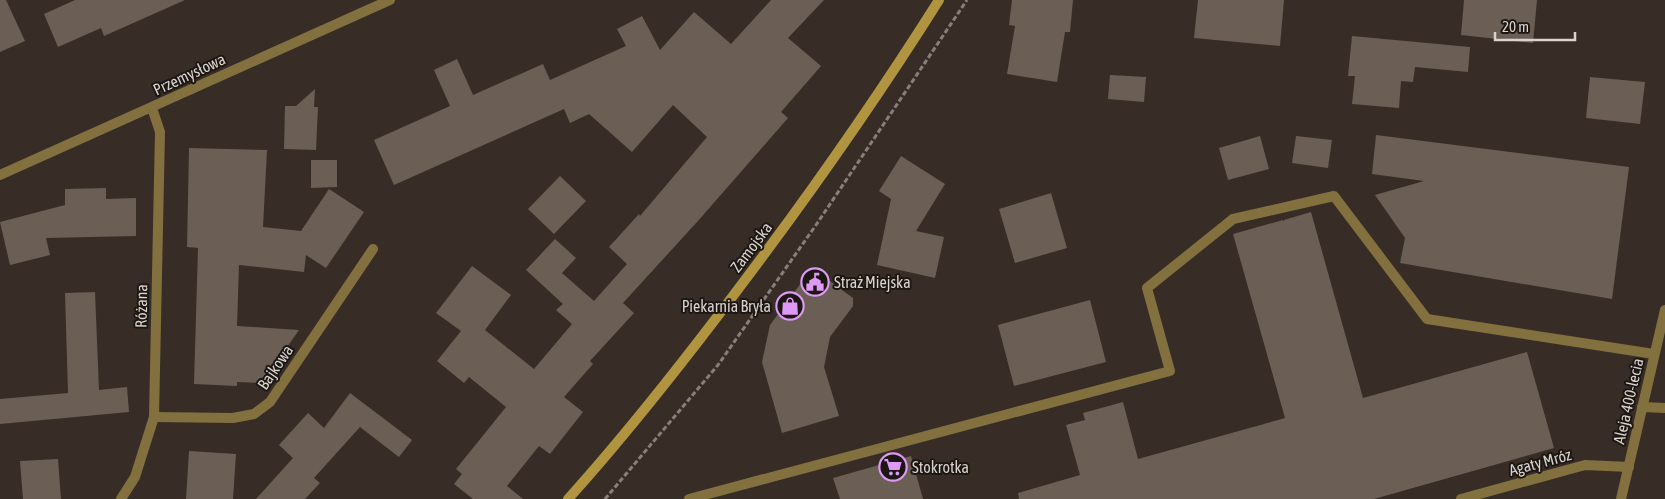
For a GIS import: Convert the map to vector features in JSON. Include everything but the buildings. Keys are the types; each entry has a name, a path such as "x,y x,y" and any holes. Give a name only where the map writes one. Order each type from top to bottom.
{"street":[{"name":"Przemysłowa","path":"0,175 390,0"},
{"name":"Zamojska","path":"568,499 704,335 857,125 939,0"},
{"name":"Różana","path":"121,499 135,477 154,417 160,132 152,108"},
{"path":"689,499 1170,371 1147,288 1233,219 1334,196 1427,319 1654,354"},
{"name":"Bajkowa","path":"154,417 233,418 254,414 270,402 373,249"},
{"name":"Aleja 400-lecia","path":"1621,499 1665,310"},
{"path":"1642,407 1665,408"},
{"name":"Agaty Mróz","path":"1461,499 1585,465 1629,467"}],"path":[{"path":"606,499 718,364 816,225 967,0"}],"place":[{"name":"Straż Miejska","path":"815,282"},
{"name":"Piekarnia Bryła","path":"790,306"},
{"name":"Stokrotka","path":"893,467"}]}
